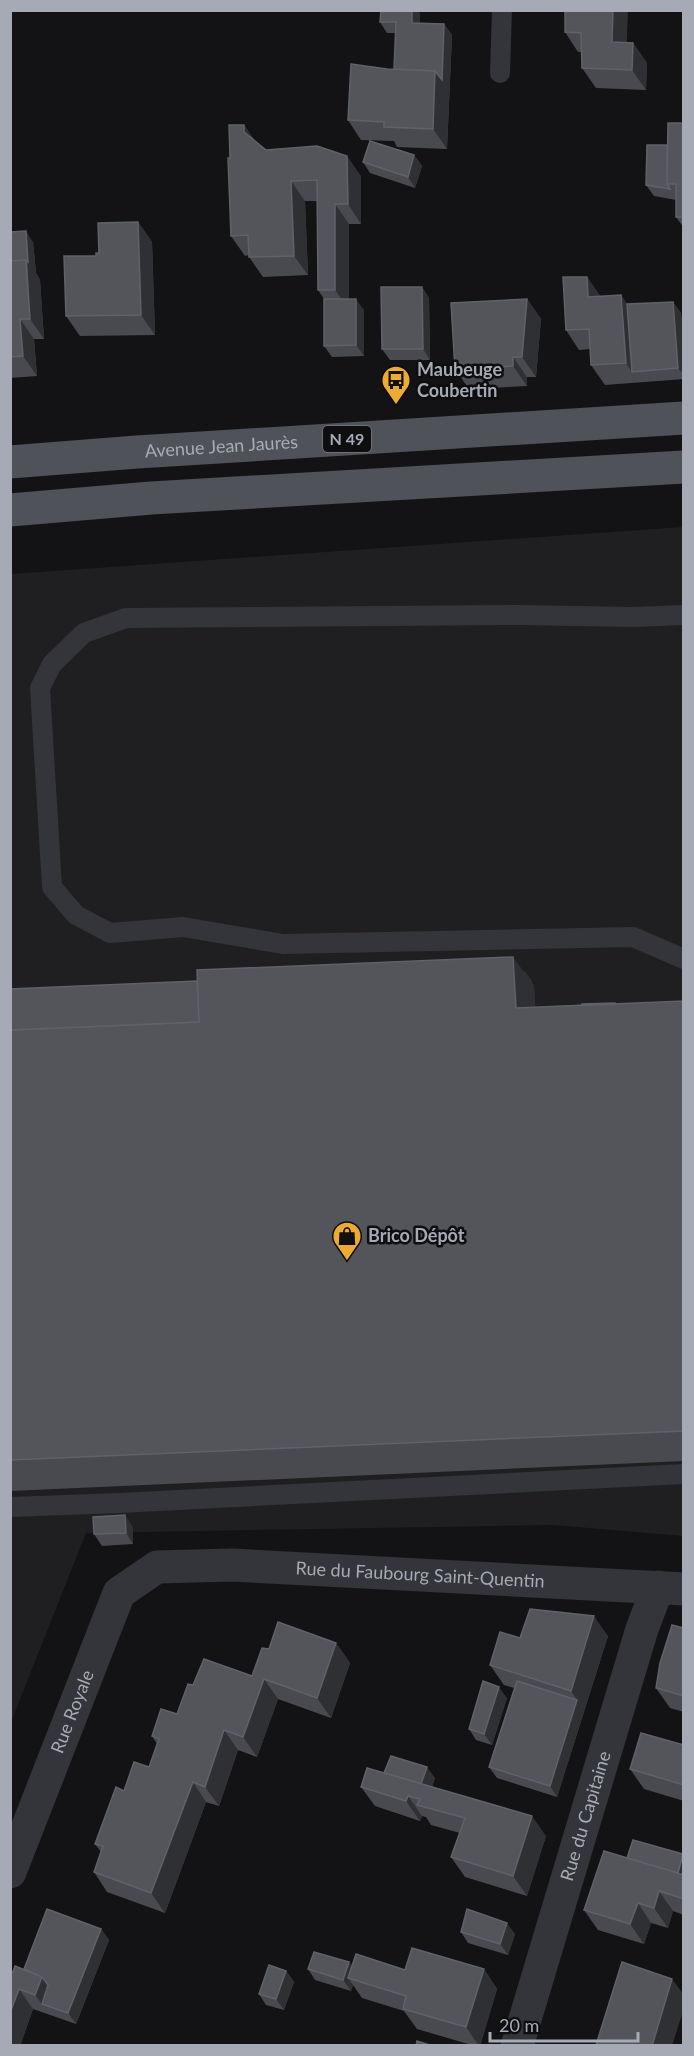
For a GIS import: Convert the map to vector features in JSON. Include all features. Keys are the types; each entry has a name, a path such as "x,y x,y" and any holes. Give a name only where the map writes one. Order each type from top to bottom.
{"main road":[{"name":"Avenue Jean Jaurès","path":"10,462 684,418"},
{"path":"10,510 151,498 684,467"}],"street":[{"name":"Rue du Faubourg Saint-Quentin","path":"157,1567 232,1564 671,1588"},
{"name":"Rue Royale","path":"10,1872 119,1593 157,1567"},
{"name":"Rue du Capitaine","path":"517,2046 642,1629 671,1588"}],"lane":[{"path":"500,73 502,10"},
{"path":"684,615 126,618 84,633 52,664 40,687 52,887 76,915 110,933 183,927 283,944 633,937 684,959"},
{"path":"10,1507 684,1474"}],"shaded area":[{"path":"683,527 683,1536 553,1525 86,1533 11,1722 11,574"}],"building":[{"path":"381,10 412,10 412,23 444,24 442,80 435,71 394,69 396,22 380,22"},
{"path":"565,10 613,10 612,42 633,43 632,70 582,68 581,33 565,32"},
{"path":"351,64 387,69 435,71 433,129 384,127 384,122 348,120"},
{"path":"668,123 684,123 684,217 676,217 676,184 667,184"},
{"path":"229,125 244,125 244,132 266,150 317,146 347,156 348,204 335,204 335,290 318,290 317,180 291,181 294,256 249,257 248,235 231,236"},
{"path":"370,141 414,155 408,177 363,162"},
{"path":"647,145 667,145 667,184 670,189 646,185"},
{"path":"138,222 141,315 66,316 64,256 96,256 96,253 99,253 98,223"},
{"path":"26,231 28,262 26,260 10,261 10,232"},
{"path":"26,260 30,319 20,319 23,356 10,357 10,261"},
{"path":"563,277 587,277 588,297 621,295 626,363 591,365 589,329 566,330"},
{"path":"381,287 422,287 423,349 382,349"},
{"path":"324,299 356,299 356,345 324,346"},
{"path":"527,299 522,357 513,357 513,366 455,369 451,303"},
{"path":"673,302 678,368 632,372 627,304"},
{"name":"Brico Dépôt","path":"513,957 516,1008 684,1001 684,1431 10,1460 10,1030 199,1022 197,970"},
{"path":"197,981 199,1022 10,1030 10,989"},
{"path":"582,1004 615,1004 582,1005"},
{"path":"125,1515 126,1533 94,1534 93,1517"},
{"path":"530,1609 594,1616 571,1691 490,1665 500,1632 520,1638"},
{"path":"278,1622 336,1643 317,1698 264,1679 243,1737 224,1730 205,1787 193,1782 151,1893 94,1872 103,1846 95,1844 116,1787 124,1791 134,1762 149,1767 159,1739 152,1736 161,1709 177,1714 188,1684 193,1685 204,1659 252,1676 262,1648 269,1649"},
{"path":"672,1625 684,1628 684,1696 656,1688 660,1663"},
{"path":"483,1681 499,1687 484,1734 469,1729"},
{"path":"517,1681 577,1700 550,1786 489,1767"},
{"path":"641,1733 684,1745 684,1785 630,1769"},
{"path":"391,1756 427,1767 421,1784 384,1773"},
{"path":"367,1768 532,1816 513,1876 451,1857 465,1818 417,1805 420,1799 408,1796 406,1801 361,1787"},
{"path":"633,1840 683,1854 678,1873 627,1858"},
{"path":"604,1851 684,1875 684,1899 659,1891 654,1908 638,1903 630,1924 584,1910"},
{"path":"47,1909 101,1929 68,2013 42,2004 48,1985 42,1977 24,1969"},
{"path":"467,1909 507,1923 500,1944 461,1932"},
{"path":"412,1948 484,1969 466,2027 403,2009 406,1996 348,1978 356,1954 405,1970"},
{"path":"314,1952 349,1962 343,1980 308,1969"},
{"path":"622,1962 672,1979 652,2046 596,2045"},
{"path":"269,1965 286,1971 276,1999 259,1994"},
{"path":"15,1966 42,1977 35,1995 19,1989 10,2013 10,1972 13,1972"},
{"path":"417,2041 433,2046 416,2046"}],"place":[{"name":"Maubeuge Coubertin","path":"396,406"},
{"name":"Brico Dépôt","path":"347,1262"}]}
